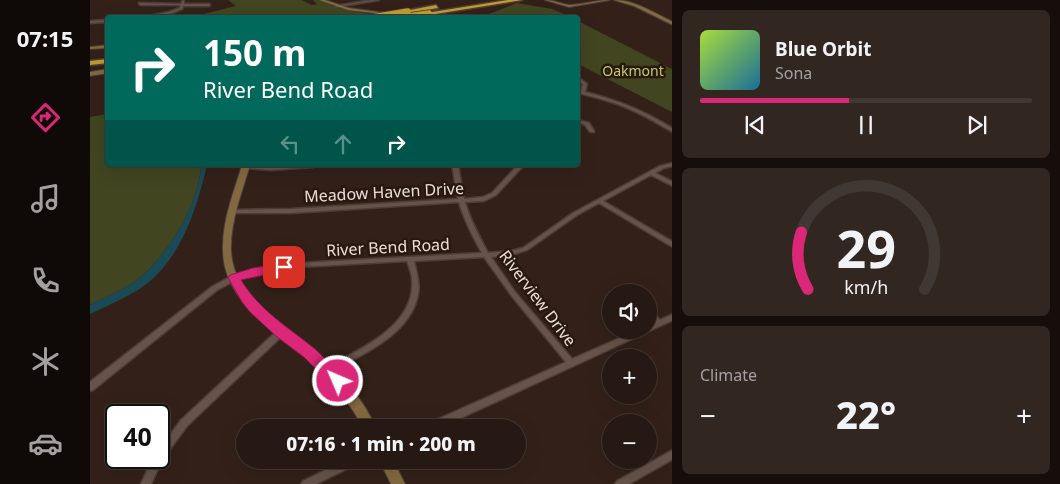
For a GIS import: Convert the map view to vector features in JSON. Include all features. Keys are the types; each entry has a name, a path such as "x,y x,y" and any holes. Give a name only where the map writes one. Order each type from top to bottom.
{"highway":[{"path":"408,14 487,0"},
{"path":"408,14 429,13 518,0"},
{"path":"90,58 105,56"},
{"path":"90,64 105,62"}],"street":[{"path":"321,0 348,9 408,14"},
{"path":"336,6 378,0"},
{"path":"549,0 570,6 608,0"},
{"path":"616,0 635,5 672,24"},
{"path":"631,0 672,20"},
{"path":"158,15 170,13 181,8 183,2"},
{"path":"140,4 183,2 209,5"},
{"path":"90,22 105,20"},
{"path":"90,48 105,46"},
{"path":"90,74 105,72"},
{"path":"580,80 585,84 583,93"},
{"path":"580,92 640,110 672,130"},
{"path":"580,122 586,124 592,131"},
{"name":"River Bend Road","path":"90,387 204,295 234,278 269,269 299,265 511,253 525,249 575,214 672,164"},
{"path":"246,167 234,211 227,253 234,278 246,299 280,332 310,354 348,392 364,419"},
{"path":"258,167 285,167"},
{"name":"Riverview Drive","path":"455,167 462,202 475,235 504,281 571,363"},
{"name":"Meadow Haven Drive","path":"234,211 291,211 462,202 490,197 519,167"},
{"path":"652,173 672,184"},
{"path":"599,201 672,245"},
{"path":"327,370 378,343 408,314 416,288 414,268 410,259"},
{"path":"657,324 672,318"},
{"path":"170,442 184,423 280,332"},
{"path":"448,419 625,339"},
{"path":"620,484 672,456"},
{"path":"146,484 153,469"},
{"path":"306,484 337,469"},
{"path":"390,469 398,484"}],"green space":[{"path":"228,0 302,0 312,5 317,4 313,0 317,0 342,9 375,15 199,15 236,6"},
{"path":"517,3 552,9 566,15 493,15 489,14"},
{"name":"Oakmont","path":"580,22 672,69 672,112 580,65"},
{"path":"105,114 105,167 201,167 195,196 188,212 180,228 160,257 149,270 132,284 90,305 90,117"}],"water":[{"path":"201,167 206,167 184,235 165,266 153,279 138,290 90,314 90,305 132,284 149,270 160,257 180,228 195,196"}],"route":[{"path":"284,267 253,272 234,278 246,299 255,309 280,332 310,354 338,381"}]}
